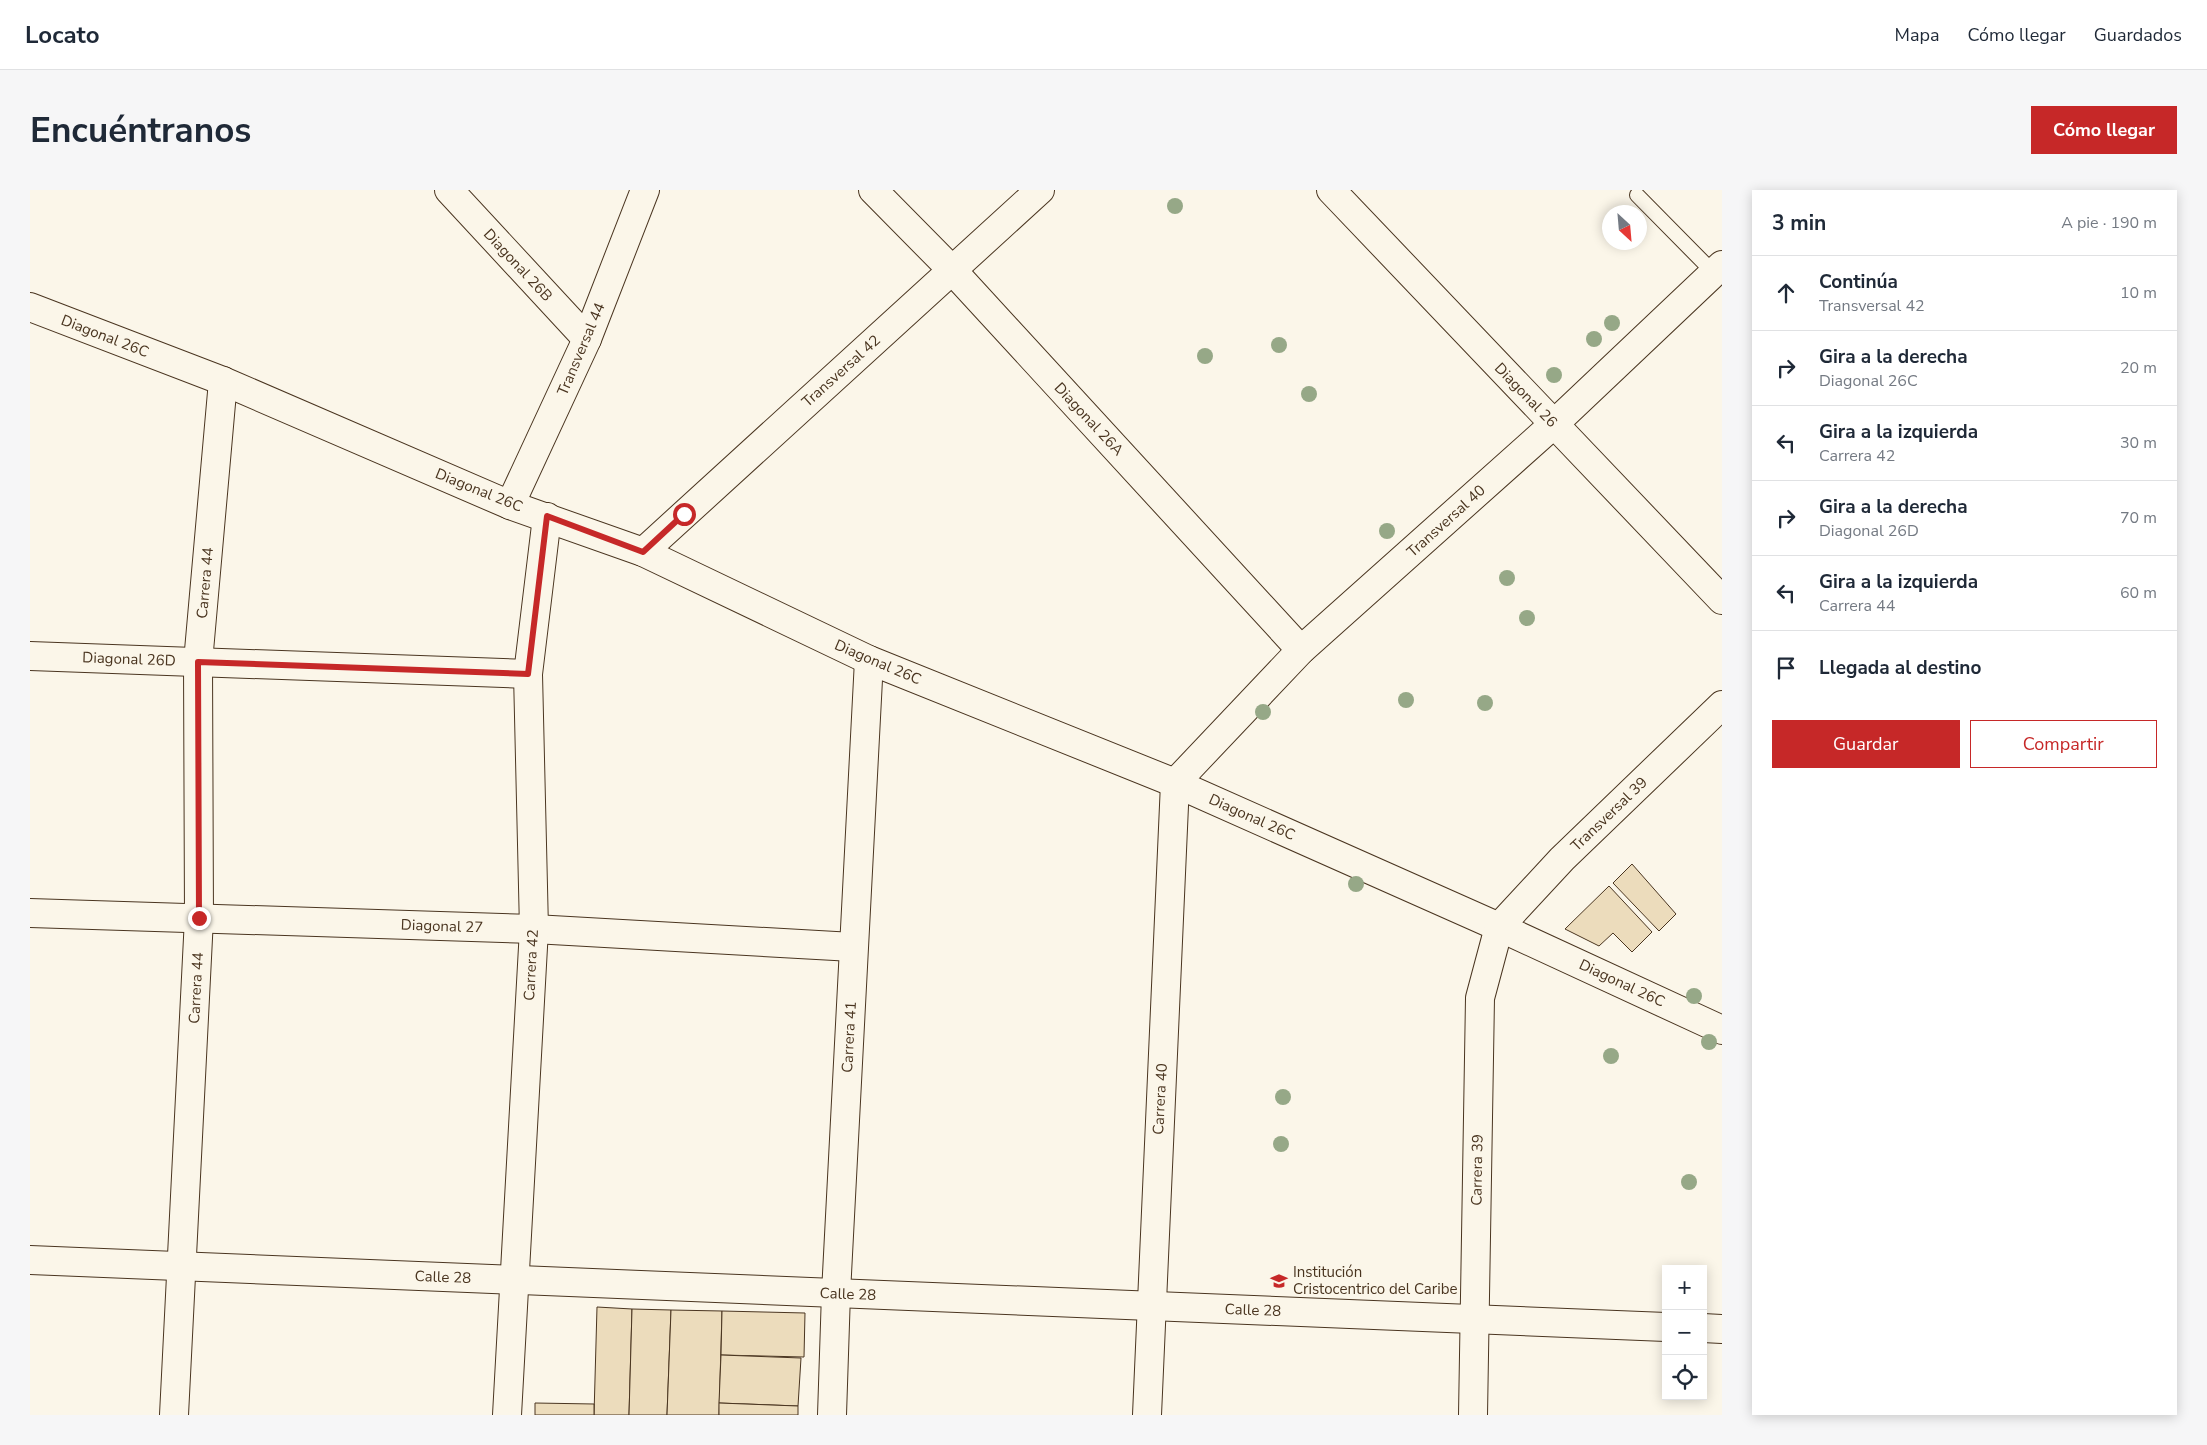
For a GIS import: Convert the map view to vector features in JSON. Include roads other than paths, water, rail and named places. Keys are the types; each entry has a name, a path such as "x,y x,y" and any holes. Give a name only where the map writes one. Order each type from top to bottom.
{"street":[{"name":"Diagonal 26B","path":"449,190 587,339"},
{"name":"Transversal 44","path":"510,505 587,339 645,190"},
{"name":"Diagonal 26A","path":"873,190 952,270 1301,650"},
{"name":"Transversal 42","path":"643,552 1040,190"},
{"name":"Diagonal 26","path":"1331,190 1722,600"},
{"name":"Transversal 40","path":"1175,783 1301,650 1554,424 1718,269"},
{"name":"Diagonal 26C","path":"30,307 223,381 510,505 547,516 643,552 869,660 1175,783 1499,927 1722,1030"},
{"name":"Carrera 44","path":"174,1415 199,918 198,662 223,381"},
{"name":"Carrera 42","path":"507,1415 534,928 528,674 547,516"},
{"name":"Diagonal 26D","path":"30,656 528,674"},
{"name":"Carrera 41","path":"832,1415 836,1293 869,660"},
{"name":"Transversal 39","path":"1499,927 1562,859 1722,706"},
{"name":"Carrera 40","path":"1147,1415 1175,783"},
{"name":"Diagonal 27","path":"30,913 534,928 853,947"},
{"name":"Carrera 39","path":"1473,1415 1480,998 1499,927"},
{"name":"Calle 28","path":"30,1260 1662,1327"},
{"path":"1707,1328 1722,1329"}],"lane":[{"path":"1637,195 1718,269"}],"place":[{"name":"Institución Cristocentrico del Caribe","path":"1279,1281"}]}
